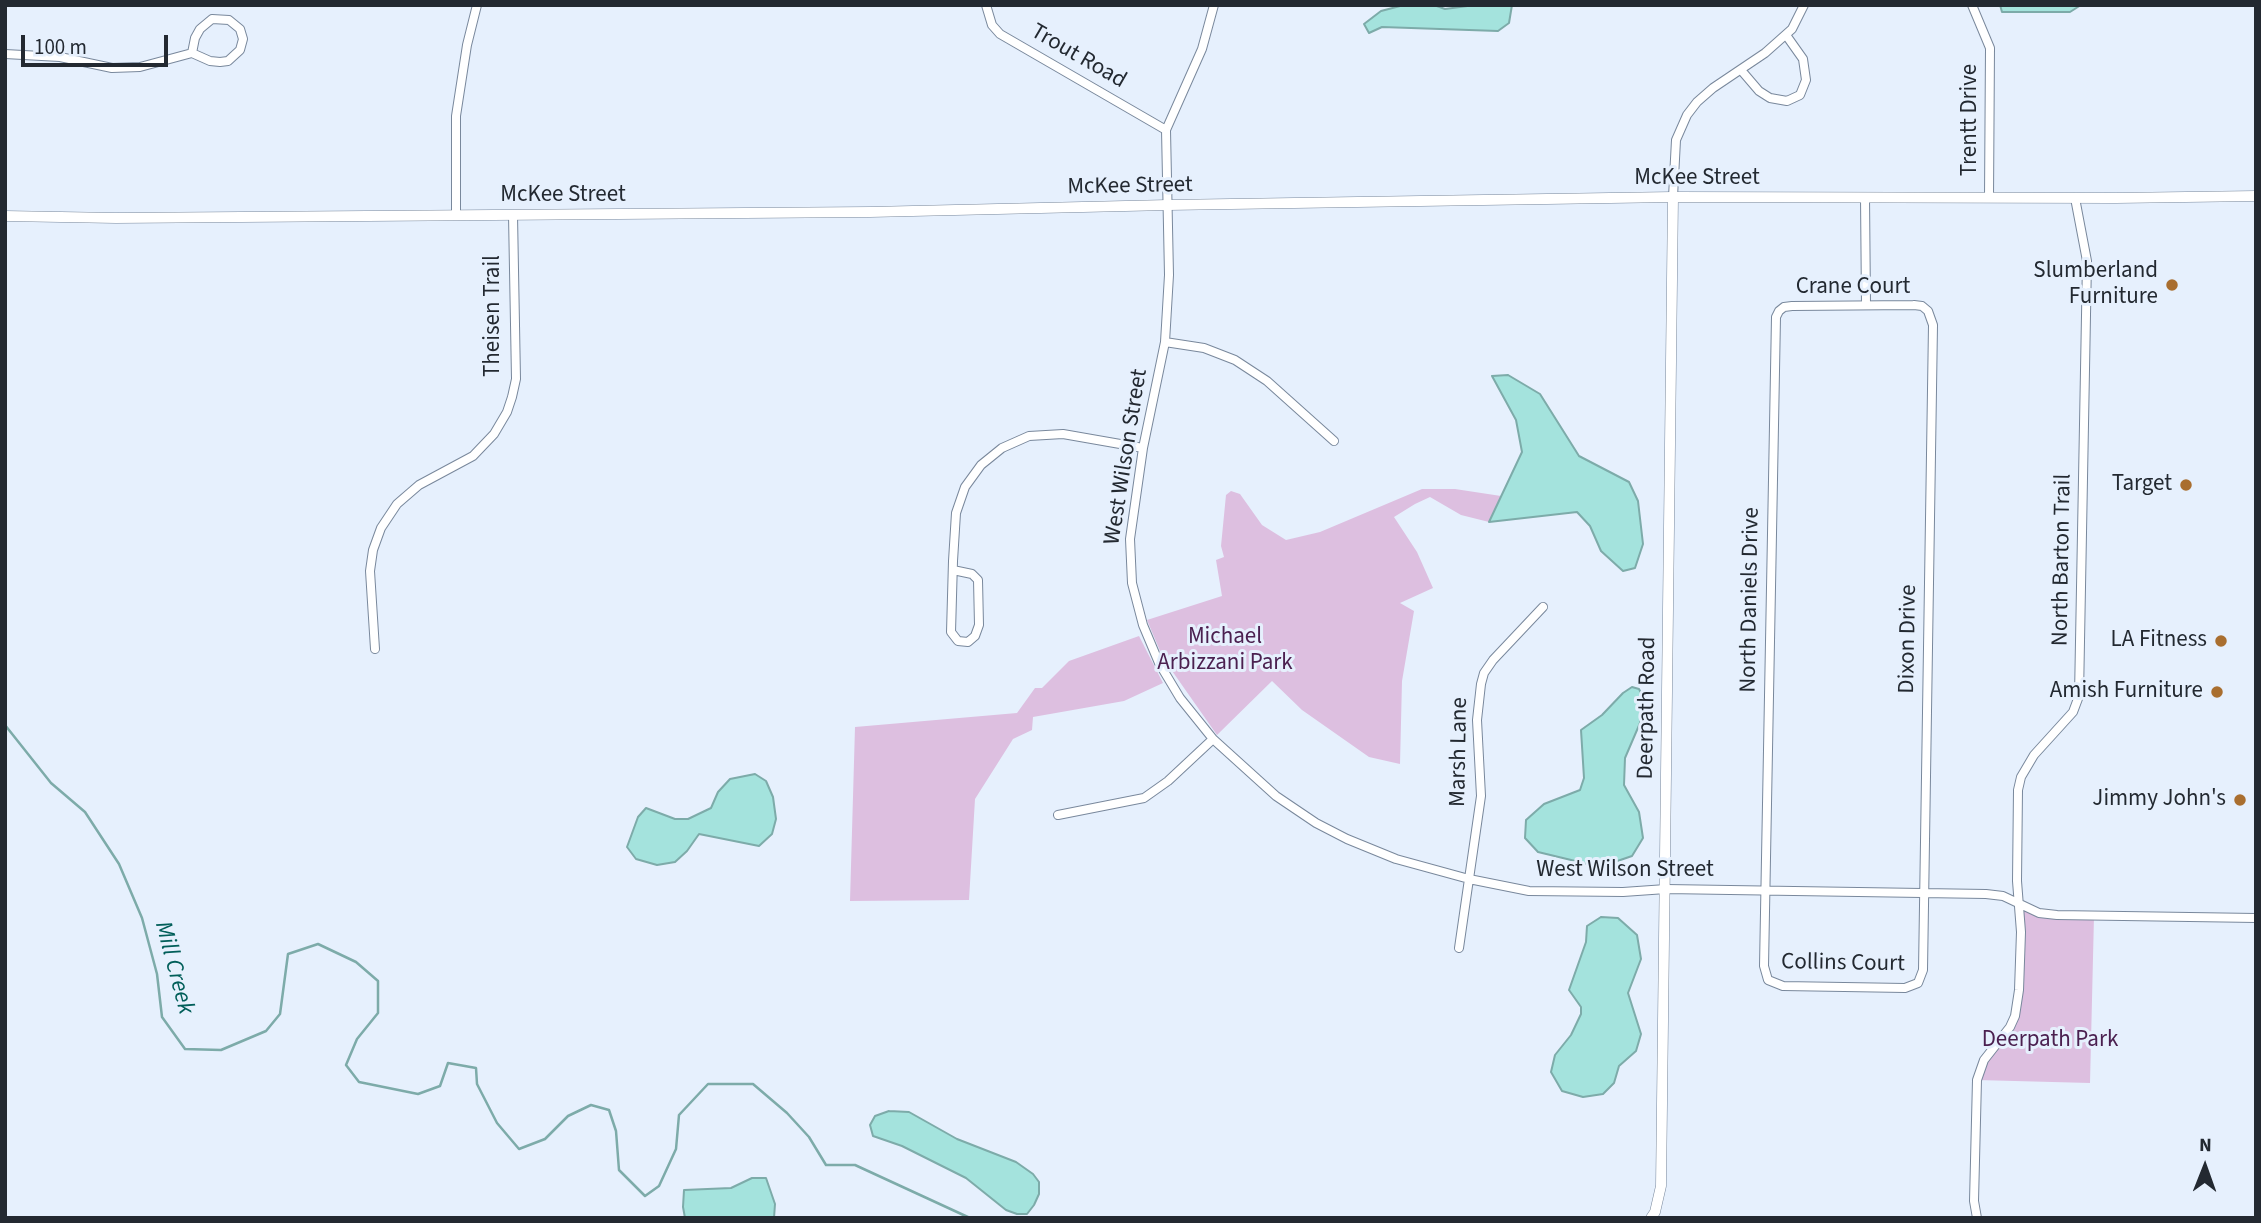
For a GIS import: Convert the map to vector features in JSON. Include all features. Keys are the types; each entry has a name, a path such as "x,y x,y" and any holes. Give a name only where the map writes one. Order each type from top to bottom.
{"street":[{"path":"456,215 456,116 467,45 477,5"},
{"name":"Trout Road","path":"986,5 992,25 1000,34 1166,130"},
{"path":"1166,130 1202,49 1214,5"},
{"path":"1673,197 1673,157 1680,128 1697,102 1786,35 1804,5"},
{"name":"Trentt Drive","path":"1972,5 1990,48 1989,197"},
{"path":"5,54 60,57 112,68 140,67 192,53 211,61 228,61 242,46 240,29 229,20 212,19 200,29 192,53"},
{"path":"1741,70 1759,91 1770,98 1787,101 1800,95 1806,80 1803,59 1786,35"},
{"name":"West Wilson Street","path":"1166,130 1168,275 1165,342 1143,448 1130,539 1132,583 1137,605 1159,663 1180,698 1213,739 1276,796 1316,823 1396,859 1469,879 1529,891 1623,892 1666,889 1986,894 2004,896 2039,913 2076,916 2256,918"},
{"name":"McKee Street","path":"5,216 116,218 870,212 1673,197 2256,196"},
{"name":"Deerpath Road","path":"1651,1218 1661,1186 1673,197"},
{"path":"1865,197 1866,306"},
{"name":"North Barton Trail","path":"1977,1218 1974,1201 1977,1080 1984,1060 2010,1027 2020,990 2018,790 2021,777 2034,755 2073,712 2079,696 2087,261 2075,198"},
{"name":"Theisen Trail","path":"375,649 370,571 373,550 382,528 397,505 419,485 473,456 494,434 512,397 516,379 513,215"},
{"name":"Crane Court","path":"1779,311 1792,306 1914,305 1922,306 1928,311"},
{"name":"North Daniels Drive","path":"1764,966 1774,338 1779,311"},
{"name":"Dixon Drive","path":"1923,970 1933,325 1928,311"},
{"path":"1165,342 1204,348 1235,360 1267,380 1334,441"},
{"path":"953,570 972,574 978,580 979,625 975,636 968,642 958,641 951,632 953,570 956,513 965,487 981,465 1002,448 1028,436 1063,434 1143,448"},
{"name":"Marsh Lane","path":"1458,948 1481,796 1477,720 1481,684 1484,673 1493,660 1543,607"},
{"path":"1058,814 1144,798 1168,781 1213,739"},
{"name":"Collins Court","path":"1764,966 1768,980 1783,986 1905,988 1918,983 1923,970"}],"green space":[{"name":"Michael Arbizzani Park","path":"1422,489 1455,489 1501,496 1489,522 1461,515 1430,497 1394,517 1417,552 1433,588 1400,603 1414,611 1402,681 1400,764 1369,757 1302,710 1272,681 1217,735 1163,658 1147,620 1222,596 1216,560 1224,557 1221,546 1226,495 1231,491 1240,494 1262,525 1286,540 1320,532"},
{"path":"1139,636 1163,683 1124,701 1033,717 1032,730 1013,739 975,799 969,900 850,901 855,727 1017,713 1035,688 1042,688 1069,661"},
{"name":"Deerpath Park","path":"2019,904 2039,913 2094,916 2090,1083 1977,1080 1979,1070 2015,1016"}],"shaded area":[{"path":"1404,5 1434,5 1445,9 1475,5 1512,5 1509,23 1498,31 1382,27 1369,33 1364,24 1381,11"},
{"path":"2000,5 2081,5 2070,12 2002,12"},
{"path":"1508,375 1540,394 1579,456 1629,482 1638,501 1643,544 1635,568 1623,571 1601,551 1590,526 1577,512 1489,522 1522,452 1516,420 1492,376"},
{"path":"1632,687 1639,689 1644,699 1640,723 1625,758 1624,785 1639,812 1643,838 1632,856 1600,867 1538,852 1525,838 1526,820 1544,804 1580,790 1584,778 1581,730"},
{"path":"755,774 766,781 773,797 776,819 772,834 759,846 699,834 675,862 657,865 636,859 627,847 638,817 646,808 675,819 688,819 711,808 718,792 730,779"},
{"path":"1601,917 1618,918 1637,935 1641,959 1628,993 1641,1034 1636,1051 1619,1066 1614,1083 1603,1094 1583,1097 1562,1091 1551,1072 1555,1055 1571,1035 1581,1014 1581,1007 1569,990 1586,942 1587,926"},
{"path":"889,1111 909,1112 957,1139 1016,1162 1039,1182 1039,1194 1034,1205 1027,1214 1006,1210 966,1178 902,1146 873,1136 870,1125 875,1116"},
{"path":"752,1178 766,1178 775,1204 774,1218 685,1218 684,1190 731,1188"}],"waterway":[{"name":"Mill Creek","path":"5,725 51,783 85,812 119,864 142,918 157,974 162,1017 185,1049 221,1050 266,1031 280,1014 288,954 318,944 356,962 378,981 378,1013 357,1039 346,1065 359,1082 418,1094 440,1086 448,1063 476,1068 477,1084 497,1123 519,1149 545,1139 568,1116 591,1105 609,1110 616,1131 619,1170 645,1196 659,1186 676,1149 679,1115 708,1084 753,1084 787,1113 809,1137 826,1165 855,1165 970,1218"}],"place":[{"name":"Slumberland Furniture","path":"2172,285"},
{"name":"Target","path":"2186,485"},
{"name":"LA Fitness","path":"2221,641"},
{"name":"Amish Furniture","path":"2217,692"},
{"name":"Jimmy John's","path":"2240,800"}]}
